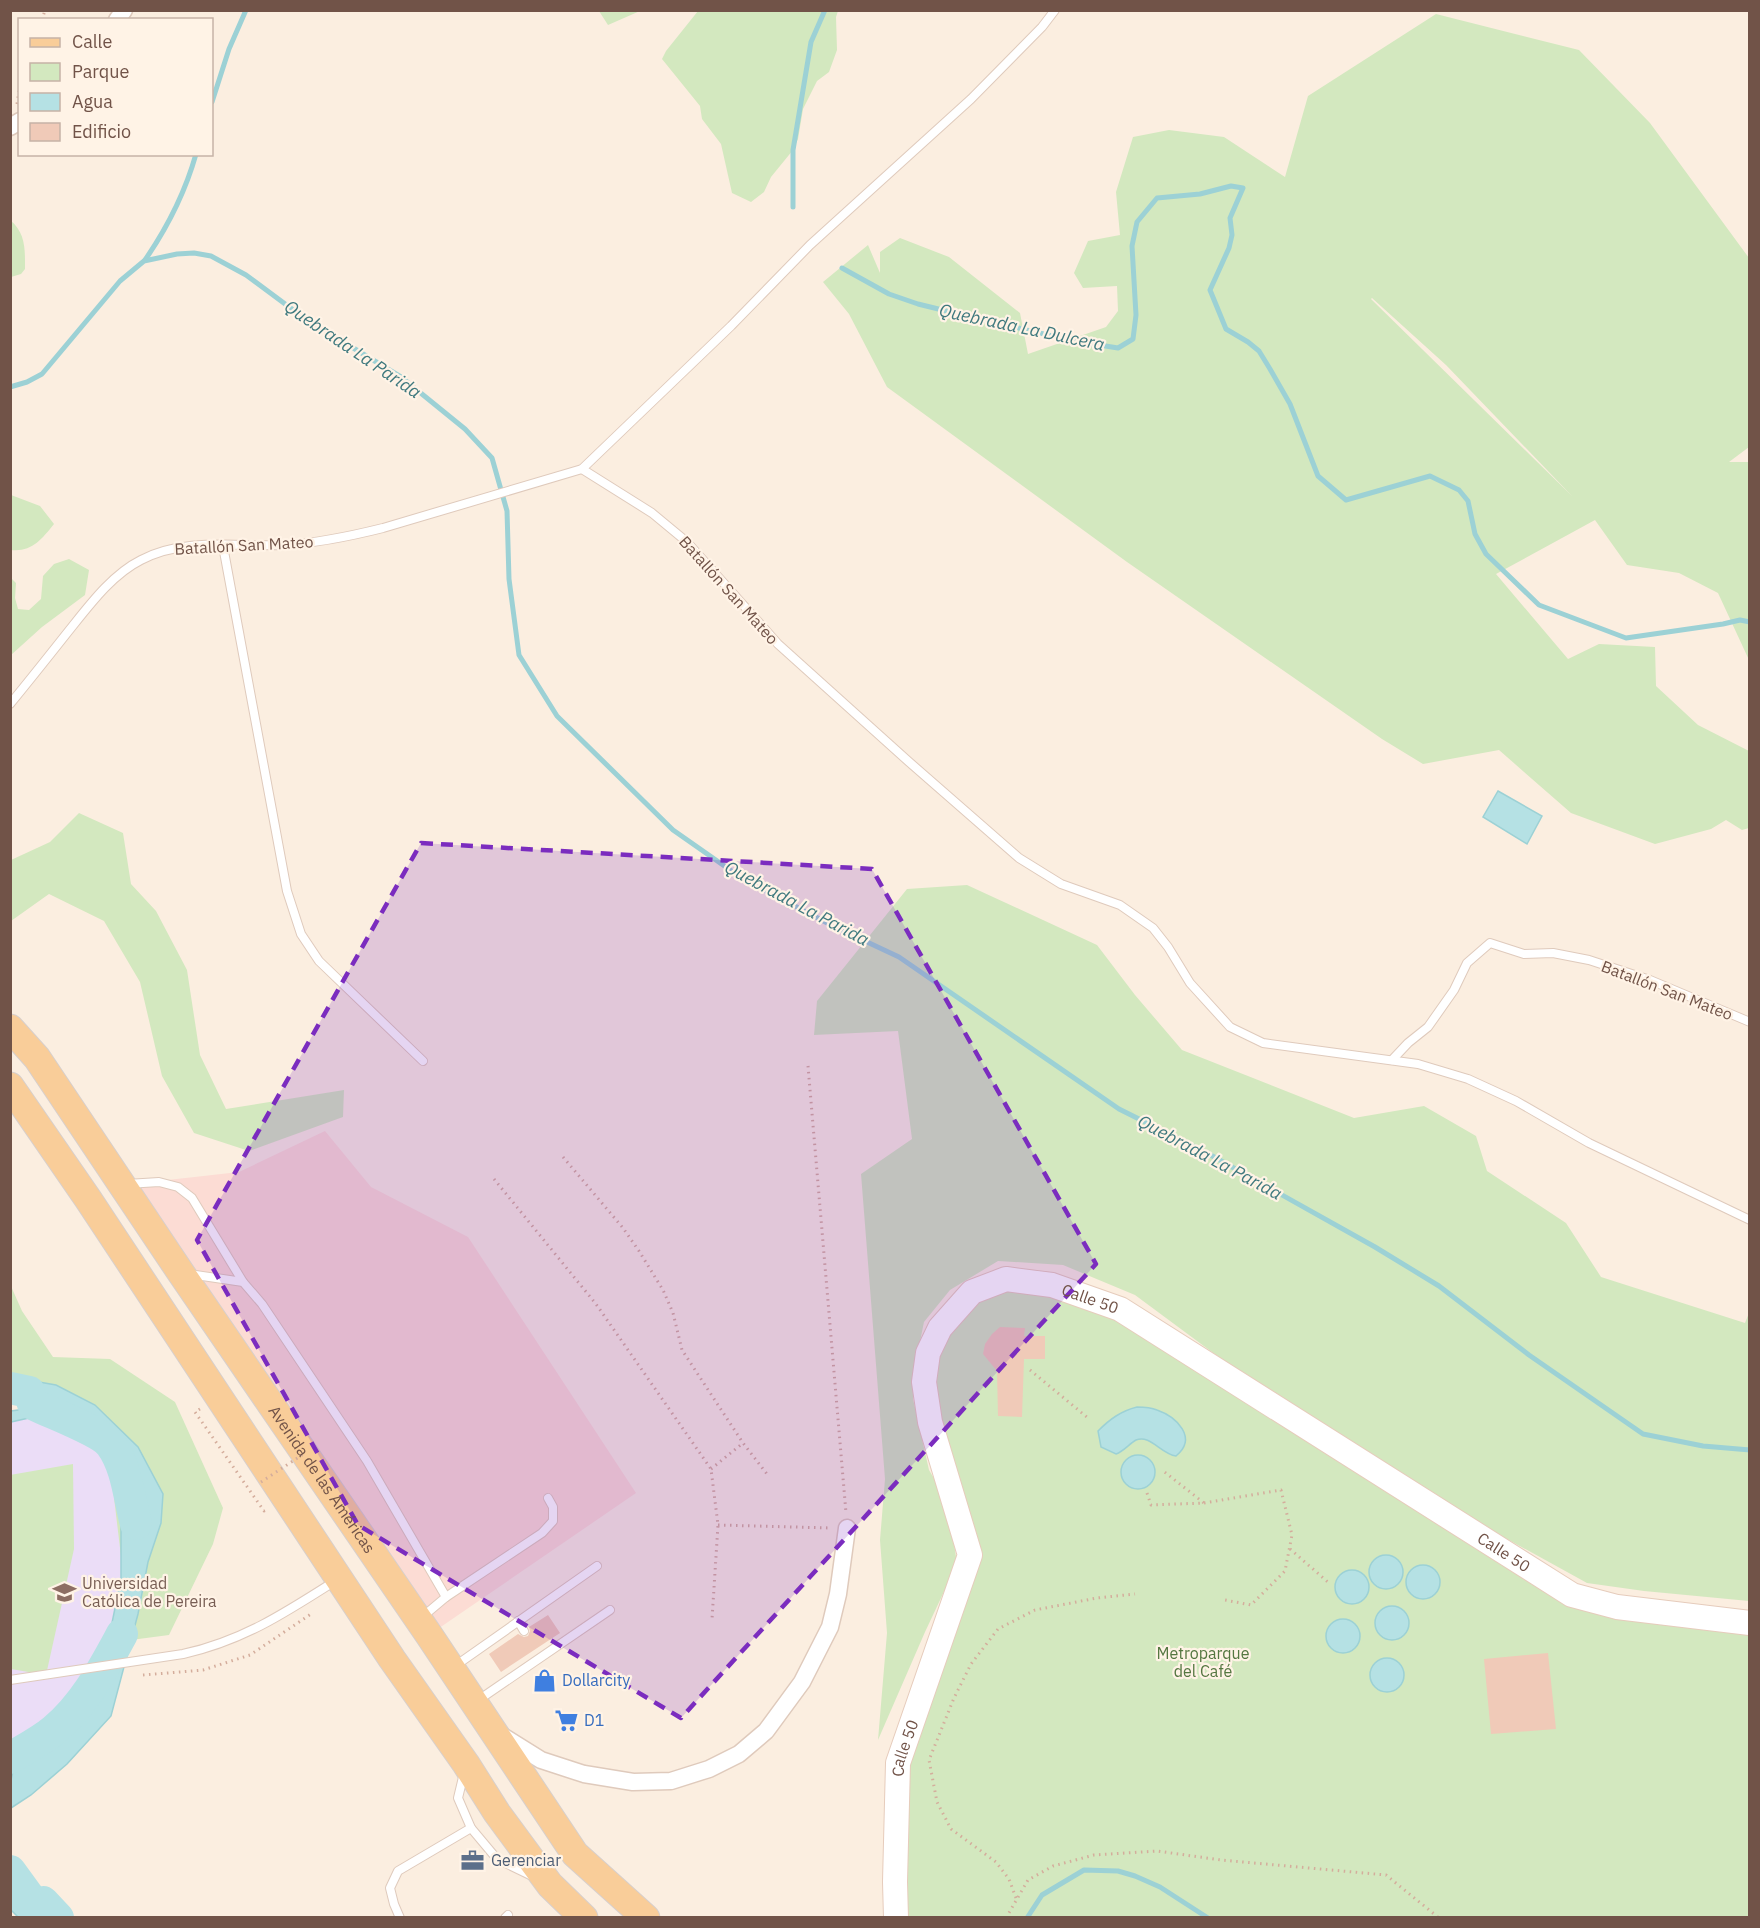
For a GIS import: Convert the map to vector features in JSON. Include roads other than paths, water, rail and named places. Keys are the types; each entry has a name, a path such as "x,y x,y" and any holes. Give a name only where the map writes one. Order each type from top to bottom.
{"main road":[{"name":"Avenida de las Américas","path":"10,1028 37,1058 575,1854 646,1917"},
{"path":"10,1086 88,1199 392,1659 517,1841 550,1885 584,1917"}],"street":[{"name":"Calle 50","path":"896,1917 898,1763 970,1555 930,1422 924,1382 928,1353 940,1328 972,1292 1006,1279 1052,1285 1120,1308 1572,1595 1617,1607 1749,1623"},
{"path":"493,1730 541,1760 584,1774 633,1782 671,1781 709,1769 739,1754 766,1731 802,1682 830,1627 838,1594 847,1528"},
{"path":"528,1785 527,1776 541,1760"},
{"name":"Calle 50","path":"889,1917 895,1882"}],"lane":[{"path":"582,469 731,326 810,245 971,99 1055,10"},
{"name":"Batallón San Mateo","path":"10,704 96,598 131,567 152,555 194,545 288,544 352,536 582,469 652,513 678,534 710,566 778,644 1020,858 1061,884 1120,905 1153,928 1168,947 1190,983 1230,1028 1263,1043 1392,1060 1443,1071 1492,1089 1589,1143 1749,1220"},
{"path":"223,546 287,891 301,934 319,961 423,1061"},
{"name":"Batallón San Mateo","path":"1392,1060 1408,1043 1428,1028 1454,990 1467,963 1490,943 1524,954 1553,953 1589,960 1650,980 1749,1022"},
{"path":"123,1185 159,1182 178,1187 192,1198 243,1281 262,1304 367,1461 446,1597"},
{"path":"181,1273 243,1281"},
{"path":"419,1620 446,1597 542,1533 553,1521 553,1507 548,1498"},
{"path":"451,1669 597,1566"},
{"path":"10,1680 210,1648 236,1638 293,1608 340,1578"},
{"path":"474,1703 538,1653 610,1611"},
{"path":"518,1621 524,1630"},
{"path":"466,1764 458,1798 471,1828 497,1858 550,1885"},
{"path":"400,1917 390,1888 398,1871 471,1828"}],"water":[{"path":"1498,791 1542,816 1527,844 1483,817"},
{"path":"11,1379 56,1385 95,1405 138,1447 163,1494 161,1523 148,1562 138,1614 111,1716 67,1764 31,1795 11,1808 11,1780 17,1754 96,1701 121,1579 121,1525 129,1498 122,1466 110,1443 61,1416 51,1413 11,1422 11,1411 26,1409 36,1400 29,1392 11,1388"},
{"path":"1137,1407 1157,1410 1178,1423 1185,1435 1185,1442 1176,1456 1141,1439 1116,1454 1101,1447 1098,1431 1116,1416"},
{"path":"1138,1455 1150,1460 1155,1472 1150,1484 1138,1489 1126,1484 1121,1472 1126,1460"},
{"path":"1386,1555 1398,1560 1403,1572 1398,1584 1386,1589 1374,1584 1369,1572 1374,1560"},
{"path":"1423,1565 1435,1570 1440,1582 1435,1594 1423,1599 1411,1594 1406,1582 1411,1570"},
{"path":"1352,1570 1364,1575 1369,1587 1364,1599 1352,1604 1340,1599 1335,1587 1340,1575"},
{"path":"1392,1606 1404,1611 1409,1623 1404,1635 1392,1640 1380,1635 1375,1623 1380,1611"},
{"path":"1343,1619 1355,1624 1360,1636 1355,1648 1343,1653 1331,1648 1326,1636 1331,1624"},
{"path":"1387,1658 1399,1663 1404,1675 1399,1687 1387,1692 1375,1687 1370,1675 1375,1663"},
{"path":"11,1873 34,1904 54,1917 18,1917 11,1910"}],"waterway":[{"name":"Quebrada La Dulcera","path":"213,99 229,49 246,10"},
{"name":"Quebrada La Dulcera","path":"793,207 793,150 811,42 825,10"},
{"name":"Quebrada La Dulcera","path":"145,260 175,210 195,156"},
{"name":"Quebrada La Dulcera","path":"842,268 889,294 918,304 1074,341 1118,348 1133,339 1136,315 1132,246 1137,222 1157,198 1200,194 1231,186 1243,188 1230,218 1232,235 1229,248 1210,290 1226,329 1259,351 1270,369 1290,404 1318,476 1346,500 1430,476 1459,490 1468,501 1475,534 1486,554 1539,605 1626,638 1740,620 1750,622"},
{"name":"Quebrada La Parida","path":"10,387 42,374 120,281 144,261 194,253 211,256 246,275 304,318 401,377 465,429 492,458 507,511 509,579 519,655 557,716 673,830 743,879 899,957 1119,1109 1207,1153 1375,1247 1439,1286 1529,1355 1643,1434 1703,1446 1750,1450"},
{"path":"10,1388 29,1392 33,1404 86,1428 111,1445 121,1463 136,1524"},
{"path":"10,1758 49,1734 75,1709 108,1660 122,1634"},
{"path":"1027,1918 1042,1895 1084,1870 1118,1871 1135,1876 1160,1887 1208,1918"},
{"path":"10,1871 34,1904 43,1902 58,1918"}],"place":[{"name":"Universidad Católica de Pereira","path":"64,1592"},
{"name":"Dollarcity","path":"544,1680"},
{"name":"D1","path":"566,1720"},
{"name":"Gerenciar","path":"473,1860"}],"park label":[{"name":"Metroparque del Café","path":"1203,1662"}]}
